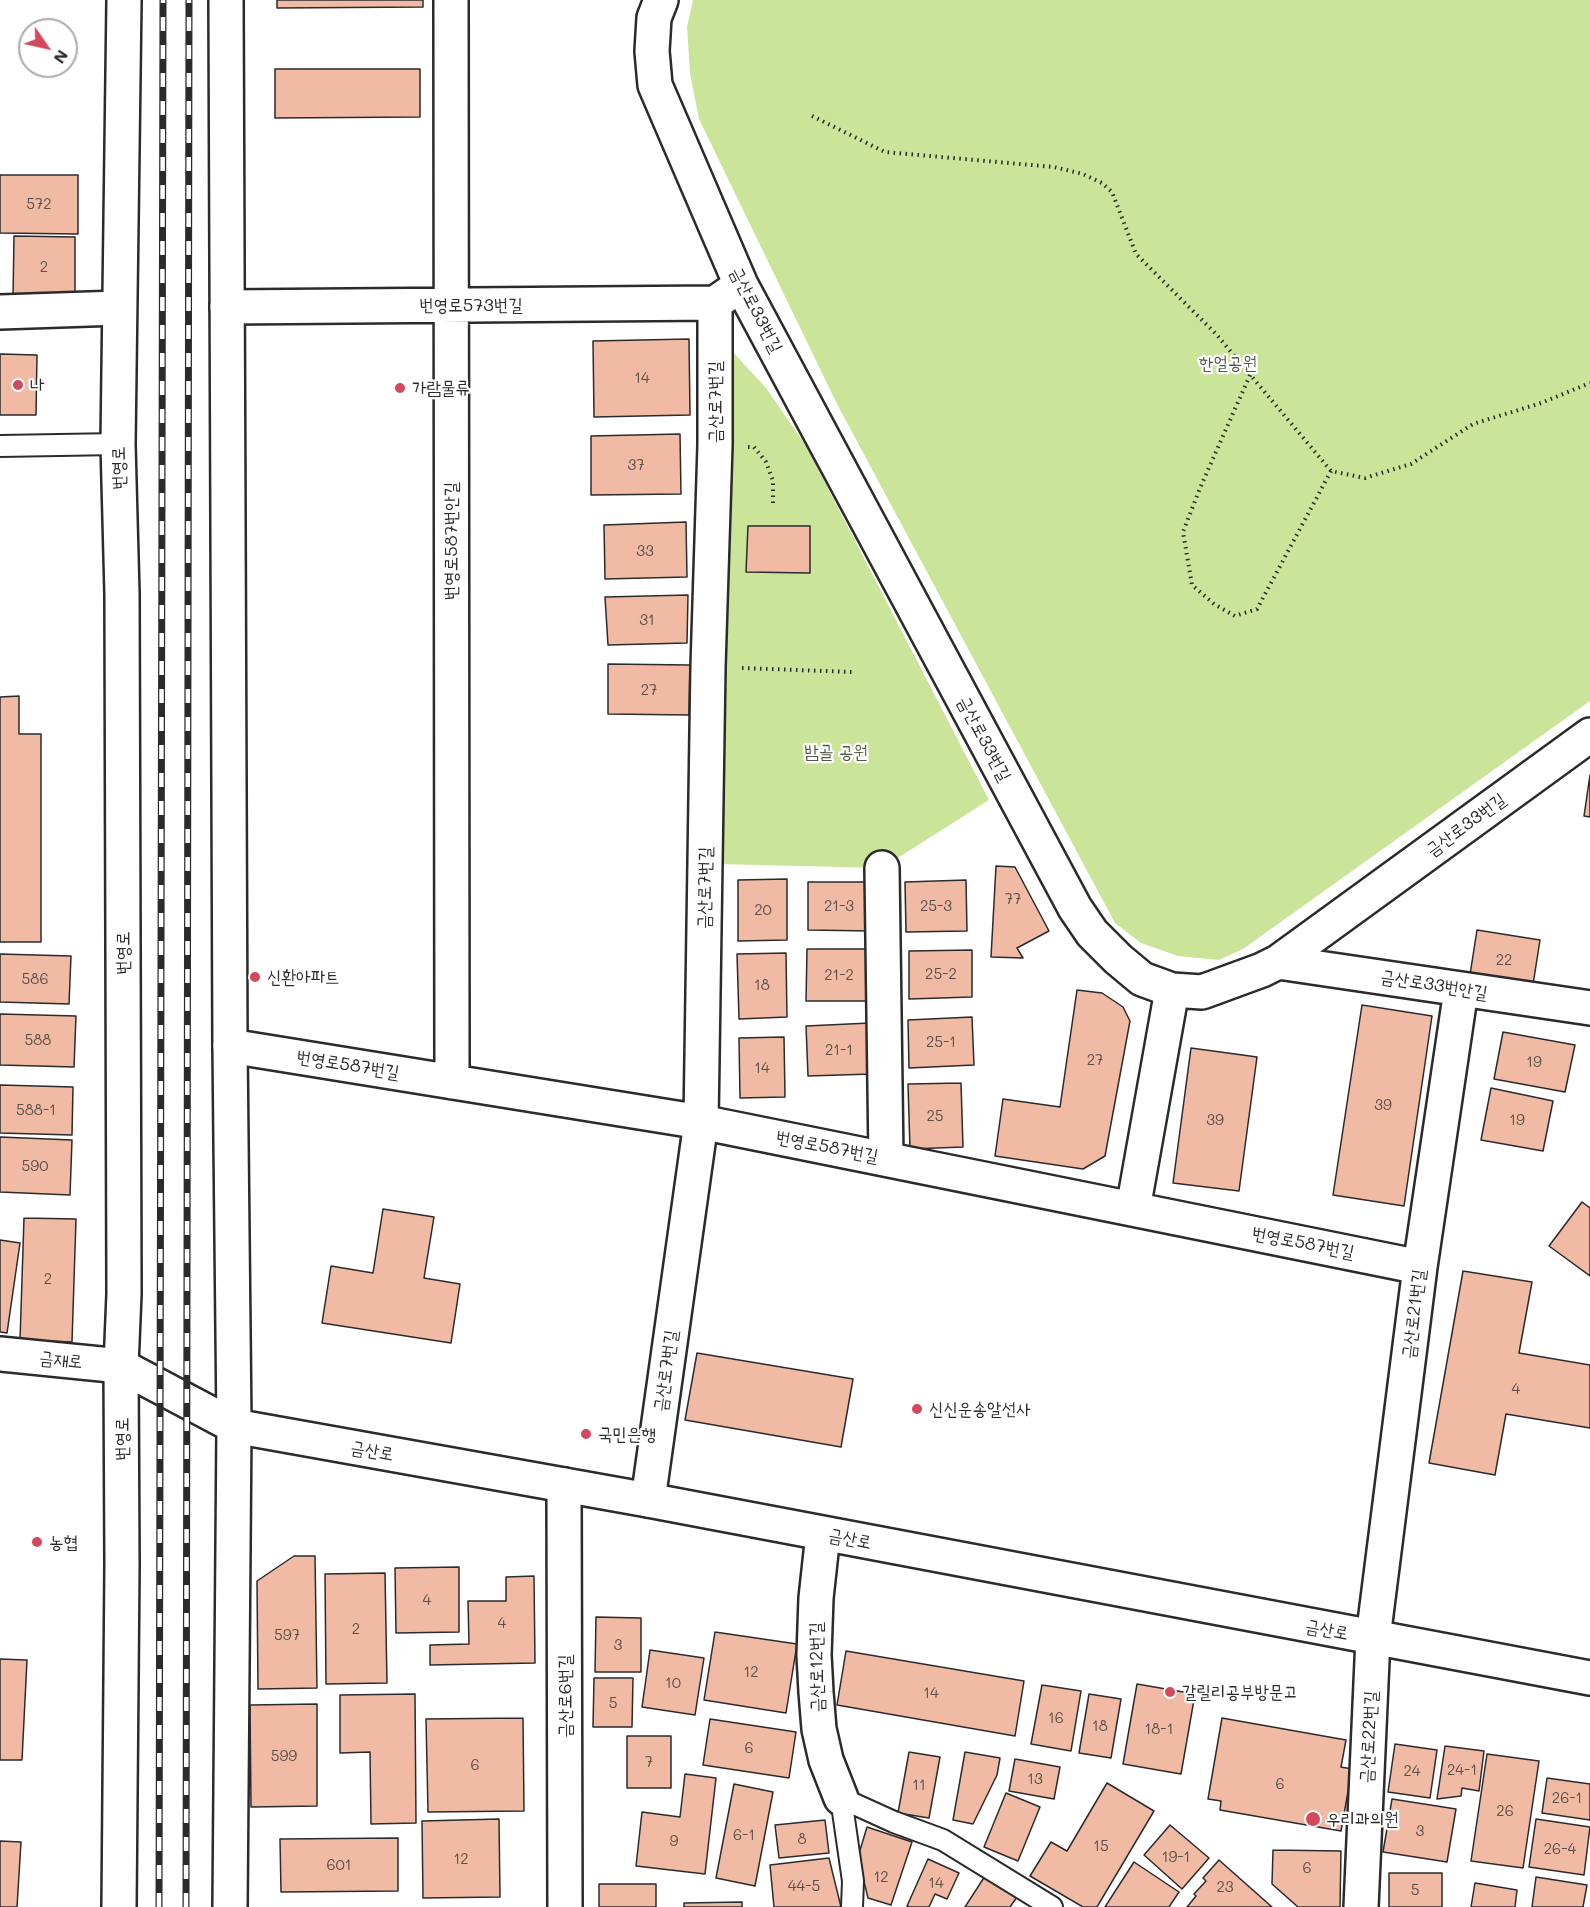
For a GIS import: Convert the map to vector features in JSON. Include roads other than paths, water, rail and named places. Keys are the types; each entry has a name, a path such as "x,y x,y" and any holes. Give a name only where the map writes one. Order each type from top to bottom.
{"street":[{"name":"번영로","path":"119,1907 121,1366 124,1294 122,636 118,444 124,0"},
{"path":"226,0 230,1046 234,1426 230,1907"},
{"name":"번영로587번안길","path":"451,0 452,1082"},
{"name":"금산로33번길","path":"661,0 654,18 652,51 656,85 728,294 1075,908 1092,933 1118,960 1142,979 1172,990 1202,992 1230,984 1278,962 1590,735"},
{"name":"번영로573번길","path":"227,307 451,305 728,294"},
{"name":"금산로7번길","path":"648,1500 701,1122 708,667 715,446 728,294"},
{"path":"0,312 119,309"},
{"path":"882,868 886,1159"},
{"name":"금산로33번안길","path":"1278,962 1590,1008"},
{"path":"1133,1209 1172,990"},
{"name":"금산로21번길","path":"1373,1638 1420,1267 1461,990"},
{"name":"번영로587번길","path":"230,1046 701,1122 1420,1267"},
{"name":"금재로","path":"0,1355 121,1366"},
{"name":"금산로","path":"121,1366 234,1426 648,1500 1590,1678"},
{"name":"금산로6번길","path":"564,1485 565,1907"},
{"name":"금산로12번길","path":"823,1534 816,1598 814,1655 816,1692 819,1729 826,1761 841,1798"},
{"name":"금산로22번길","path":"1361,1907 1373,1638"}],"lane":[{"path":"0,446 118,444"},
{"path":"841,1798 853,1881 852,1907"},
{"path":"841,1798 894,1822 943,1840 1052,1907"}],"railway":[{"path":"159,1907 163,0"},
{"path":"186,1907 189,0"}],"place":[{"name":"나","path":"18,385"},
{"name":"가람물류","path":"400,388"},
{"name":"신환아파트","path":"255,977"},
{"name":"신신운송알선사","path":"917,1409"},
{"name":"국민은행","path":"586,1434"},
{"name":"농협","path":"37,1542"},
{"name":"갈릴리공부방문고","path":"1170,1692"},
{"name":"우리과의원","path":"1313,1819"}],"park label":[{"name":"한얼공원","path":"1228,363"},
{"name":"밤골 공원","path":"836,752"}]}
